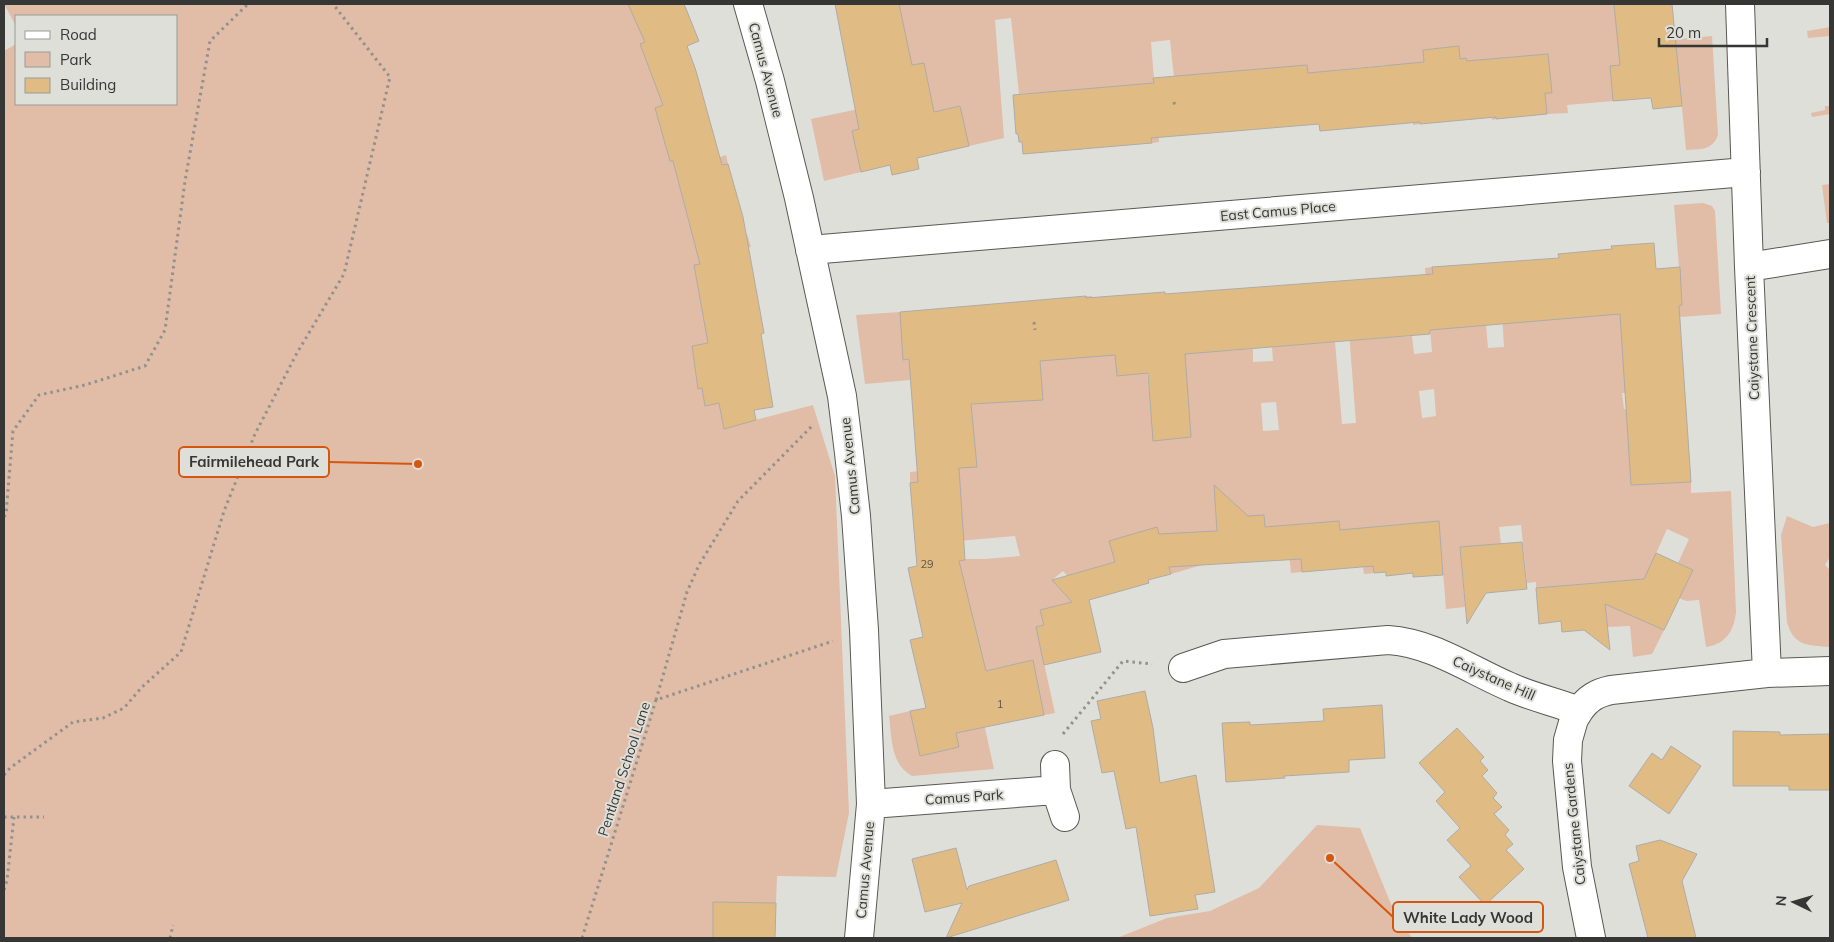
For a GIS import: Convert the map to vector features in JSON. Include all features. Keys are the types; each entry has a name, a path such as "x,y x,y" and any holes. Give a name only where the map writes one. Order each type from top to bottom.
{"street":[{"name":"Camus Avenue","path":"748,4 785,140 842,396 856,516 864,630 871,804 859,938"},
{"name":"Caiystane Crescent","path":"1740,4 1766,673"},
{"name":"East Camus Place","path":"810,250 1746,172"},
{"path":"1749,266 1830,254"},
{"name":"Caiystane Hill","path":"1183,668 1224,654 1388,640 1405,641 1431,649 1535,697 1579,711"},
{"path":"1579,711 1590,698 1606,692 1766,673 1830,671"},
{"name":"Caiystane Gardens","path":"1579,711 1574,719 1568,740 1567,761 1577,867 1591,938"},
{"path":"1056,778 1065,816"},
{"name":"Camus Park","path":"871,804 1056,778"}],"path":[{"path":"4,517 6,514 13,431 39,395 85,385 145,366 165,330 185,181 210,40 248,4"},
{"path":"4,774 73,722 103,718 124,708 142,687 181,652 224,511 255,434 297,353 344,274 390,77 333,4"},
{"path":"1174,102 1175,108"},
{"path":"1034,322 1035,330"},
{"path":"656,700 687,592 712,542 738,501 842,396"},
{"name":"Pentland School Lane","path":"582,938 656,700 864,630"},
{"path":"1056,778 1061,737 1123,661 1183,668"},
{"path":"4,817 44,817"},
{"path":"4,890 7,880 14,817"},
{"path":"170,938 173,926"}],"green space":[{"path":"4,4 628,4 630,8 641,4 684,4 689,15 644,32 647,41 640,44 646,60 661,77 694,64 703,94 655,108 670,161 717,148 720,157 726,155 728,164 677,177 691,230 708,226 713,242 747,234 751,247 725,251 727,259 694,265 707,337 728,339 692,346 698,388 702,388 705,406 719,403 724,428 813,405 835,476 849,813 836,877 777,876 776,903 713,902 713,938 4,938 4,51 15,45 15,105 178,105 178,15 15,15 15,24"},
{"path":"886,4 1614,4 1617,30 1647,42 1712,36 1718,135 1709,147 1686,150 1676,44 1635,48 1637,64 1610,67 1613,101 1567,105 1568,113 1547,114 1545,93 1552,92 1548,54 1491,59 1496,119 1492,120 1487,69 1467,70 1466,58 1460,59 1459,46 1423,50 1424,62 1415,63 1420,124 1413,125 1413,122 1392,124 1386,65 1335,70 1337,95 1312,124 1307,65 1250,70 1240,108 1242,131 1236,131 1231,72 1174,77 1170,40 1151,42 1159,142 1152,143 1147,84 1080,126 1082,150 1073,150 1069,91 1019,94 1011,18 995,20 1004,138 969,146 959,106 852,131 861,172 824,181 811,119 930,94 924,63 906,66 866,10"},
{"path":"1830,27 1830,36 1808,38 1807,31"},
{"path":"1825,106 1830,106 1830,114 1812,117 1811,113 1825,110"},
{"path":"1830,184 1830,223 1827,223 1822,185"},
{"path":"1703,203 1712,206 1715,211 1721,314 1680,317 1681,330 1622,334 1626,393 1622,393 1624,409 1686,405 1687,426 1628,429 1631,485 1691,482 1691,493 1731,491 1736,612 1731,631 1724,640 1706,647 1699,600 1686,601 1679,598 1693,570 1678,563 1689,539 1667,529 1629,614 1664,630 1652,654 1633,657 1630,626 1607,627 1603,582 1536,588 1536,582 1527,583 1521,525 1499,527 1501,544 1460,548 1465,607 1446,609 1439,521 1382,526 1371,547 1374,573 1364,574 1363,567 1355,567 1340,540 1339,521 1299,524 1302,572 1291,573 1289,552 1265,532 1237,517 1236,505 1232,501 1220,502 1215,506 1217,531 1199,532 1202,565 1171,574 1157,528 1109,541 1115,562 1090,569 1086,597 1063,571 1052,580 1082,613 1058,606 1040,610 1044,625 1036,627 1055,713 1044,715 1036,676 1011,665 973,674 994,769 912,776 900,765 893,749 889,716 910,711 920,756 958,747 946,686 922,691 920,684 950,631 975,625 970,607 959,609 947,559 985,559 1020,556 1015,536 958,541 962,515 959,479 910,483 910,472 977,466 969,385 911,390 910,380 865,384 856,315 900,312 904,360 954,356 1024,401 1043,400 1040,361 1086,296 1092,296 1095,327 1113,326 1117,375 1147,373 1154,440 1191,437 1179,293 1191,292 1196,353 1253,349 1253,362 1273,361 1272,347 1335,342 1342,424 1356,423 1345,280 1352,280 1356,340 1412,336 1414,354 1432,352 1425,268 1432,267 1486,325 1488,348 1504,347 1499,263 1507,262 1510,322 1682,305 1674,205","holes":["1434,389 1436,416 1422,418 1419,391","1276,402 1279,430 1263,431 1261,403"]},
{"path":"1787,516 1813,527 1830,523 1830,557 1825,565 1830,570 1830,647 1803,643 1794,636 1787,622 1781,535"},
{"path":"1317,825 1360,828 1391,904 1412,938 1117,938 1167,918 1210,911 1259,888"}],"building":[{"path":"628,4 684,4 699,41 687,46 696,71 722,165 728,164 743,217 764,333 761,334 773,407 754,410 756,420 724,429 719,403 705,406 702,388 698,389 692,346 708,343 694,265 700,264 673,161 670,161 655,108 663,105 640,44 645,42"},
{"path":"835,4 899,4 912,65 924,63 934,112 960,106 969,146 917,158 919,169 892,175 890,165 861,172 852,131 859,129"},
{"path":"1614,4 1672,4 1682,106 1653,109 1651,98 1613,101 1610,66 1620,65"},
{"path":"1459,46 1460,59 1466,58 1467,61 1548,54 1552,93 1545,93 1547,114 1420,124 1420,122 1320,131 1319,124 1151,138 1152,143 1023,154 1022,142 1019,142 1018,134 1016,134 1013,95 1154,83 1153,78 1307,65 1308,73 1424,62 1423,50"},
{"path":"1654,243 1656,269 1680,267 1682,305 1679,306 1691,482 1631,485 1620,314 1430,330 1430,334 1185,354 1191,437 1153,441 1148,373 1117,376 1115,355 1040,361 1043,400 971,404 977,467 959,468 965,560 959,561 986,671 1033,660 1044,715 956,733 959,747 920,756 910,711 926,708 910,640 923,637 908,568 917,566 910,483 918,482 909,359 903,360 900,312 1086,296 1086,298 1165,292 1165,294 1433,274 1432,267 1559,258 1558,254 1612,249 1611,246"},
{"path":"1214,485 1248,516 1264,515 1265,527 1339,521 1340,530 1439,521 1443,575 1413,577 1413,573 1386,576 1386,572 1374,573 1373,566 1302,572 1301,559 1169,567 1171,574 1148,580 1149,583 1089,600 1101,652 1044,665 1036,627 1044,625 1040,610 1072,602 1052,580 1115,562 1109,541 1157,527 1159,534 1217,531"},
{"path":"1522,542 1527,589 1486,593 1467,624 1460,547"},
{"path":"1656,553 1693,570 1664,630 1605,604 1610,650 1584,630 1562,632 1561,621 1539,624 1536,588 1644,579"},
{"path":"1145,691 1153,728 1160,783 1196,775 1215,892 1195,895 1198,909 1150,916 1136,827 1126,829 1114,771 1102,773 1091,721 1101,719 1097,701"},
{"path":"1382,705 1385,758 1349,760 1349,772 1226,782 1222,723 1250,722 1250,725 1324,721 1323,709"},
{"path":"1457,728 1484,757 1480,761 1488,770 1482,776 1497,793 1493,798 1502,807 1494,814 1509,830 1505,835 1513,844 1506,850 1524,869 1485,905 1459,877 1471,866 1447,840 1460,828 1436,801 1445,792 1419,763"},
{"path":"1733,731 1780,732 1780,735 1830,734 1830,790 1789,790 1789,786 1733,786"},
{"path":"1671,746 1701,766 1669,814 1629,786 1652,753 1662,760"},
{"path":"1660,840 1697,854 1682,881 1696,938 1648,938 1629,864 1639,861 1636,846"},
{"path":"956,848 967,890 969,886 1056,860 1069,900 946,938 962,903 925,912 912,859"},
{"path":"713,902 776,903 775,938 713,938"}],"place":[{"name":"Fairmilehead Park","path":"418,464"},
{"name":"White Lady Wood","path":"1330,858"}]}
